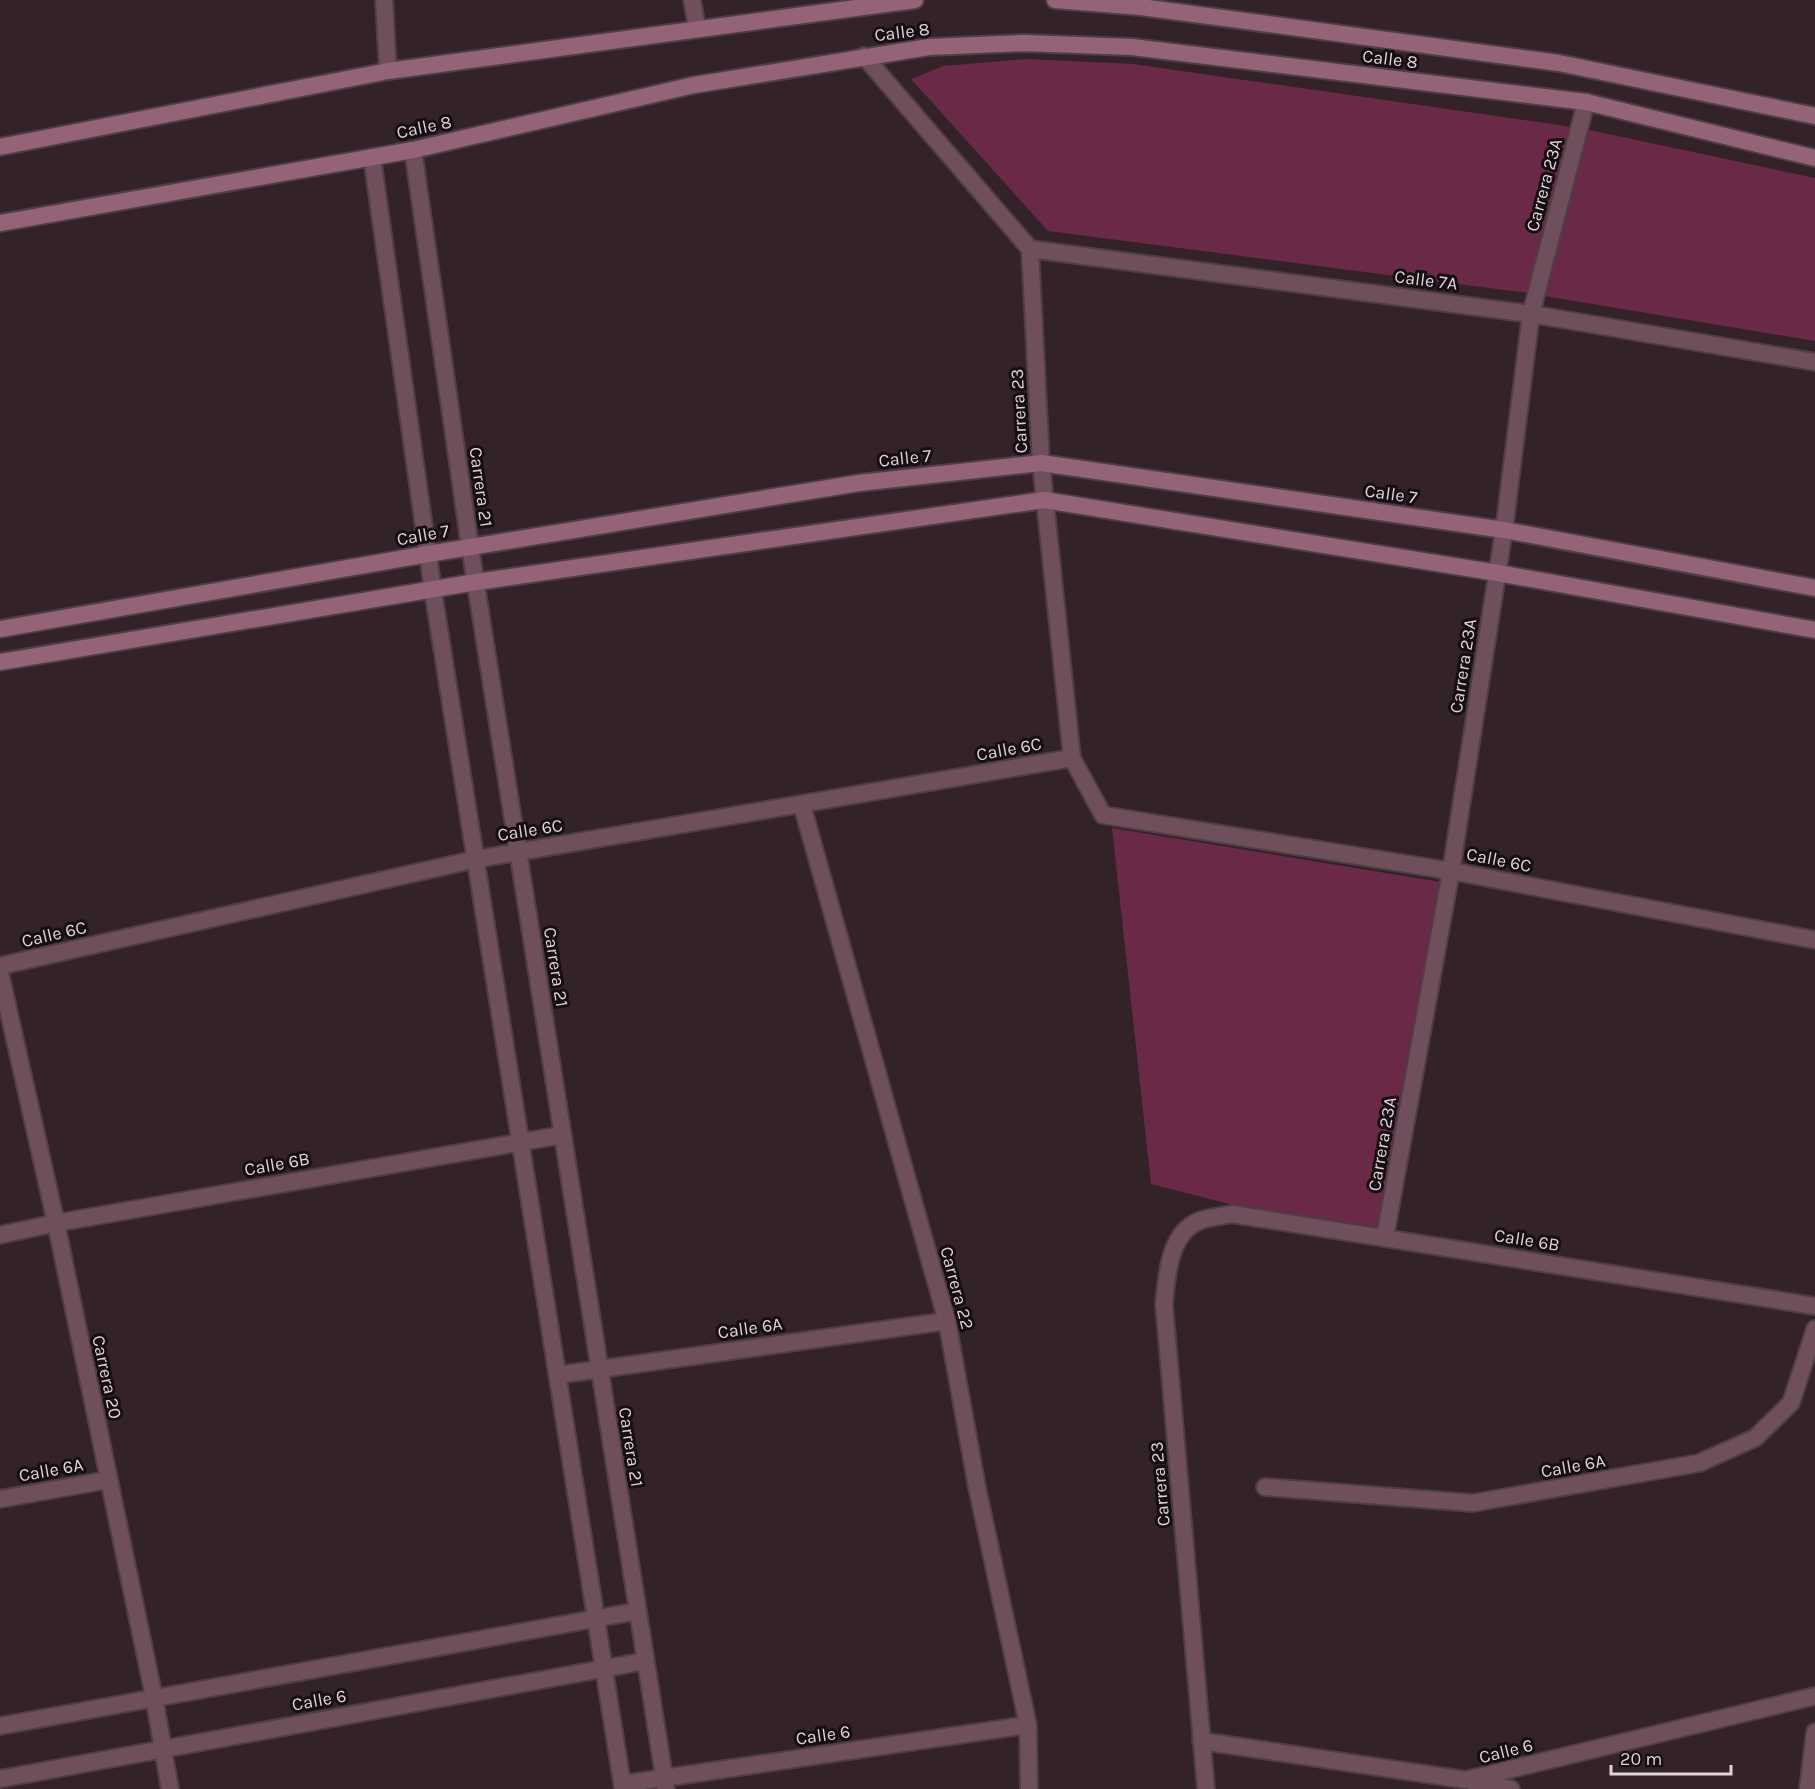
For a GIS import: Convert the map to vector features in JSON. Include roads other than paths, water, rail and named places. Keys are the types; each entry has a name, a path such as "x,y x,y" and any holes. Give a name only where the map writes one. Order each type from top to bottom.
{"main road":[{"name":"Calle 8","path":"0,147 388,71 696,27 915,0"},
{"name":"Calle 8","path":"1055,0 1141,7 1559,63 1815,116"},
{"name":"Calle 8","path":"0,223 413,150 694,85 929,47 1024,43 1132,47 1586,102 1815,158"},
{"name":"Calle 7","path":"0,629 428,554 859,483 1041,463 1504,530 1815,588"},
{"path":"0,662 434,591 476,582 1044,500 1498,573 1815,630"}],"street":[{"path":"384,0 388,71"},
{"path":"692,0 696,27"},
{"path":"864,56 1030,249"},
{"name":"Carrera 23A","path":"1385,1237 1451,871 1498,573 1531,314 1586,102"},
{"name":"Carrera 21","path":"413,150 470,547 665,1783"},
{"path":"372,157 428,554 623,1786"},
{"name":"Calle 7A","path":"1030,249 1531,314 1815,362"},
{"name":"Carrera 23","path":"1030,249 1044,500 1072,758 1103,814"},
{"name":"Calle 6C","path":"0,966 477,859 1072,758"},
{"name":"Carrera 22","path":"802,805 947,1321 977,1487 1028,1725 1029,1789"},
{"name":"Calle 6C","path":"1103,814 1451,871 1815,940"},
{"name":"Carrera 20","path":"0,973 56,1223 154,1697 170,1789"},
{"name":"Calle 6B","path":"0,1235 56,1223 562,1135"},
{"name":"Carrera 23","path":"1206,1789 1164,1304 1170,1259 1183,1235 1198,1221 1232,1214"},
{"name":"Calle 6B","path":"1232,1214 1815,1306"},
{"name":"Calle 6A","path":"557,1375 947,1321"},
{"name":"Calle 6A","path":"1265,1487 1473,1503 1699,1463 1755,1438 1791,1403 1815,1329"},
{"name":"Calle 6A","path":"0,1499 108,1480"},
{"name":"Calle 6","path":"0,1726 638,1611"},
{"name":"Calle 6","path":"0,1779 163,1747 645,1661"},
{"name":"Calle 6","path":"1201,1741 1466,1780 1815,1696"},
{"name":"Calle 6","path":"623,1786 665,1783 1028,1725"},
{"path":"1808,1789 1815,1732"},
{"path":"1466,1780 1511,1789"}]}
